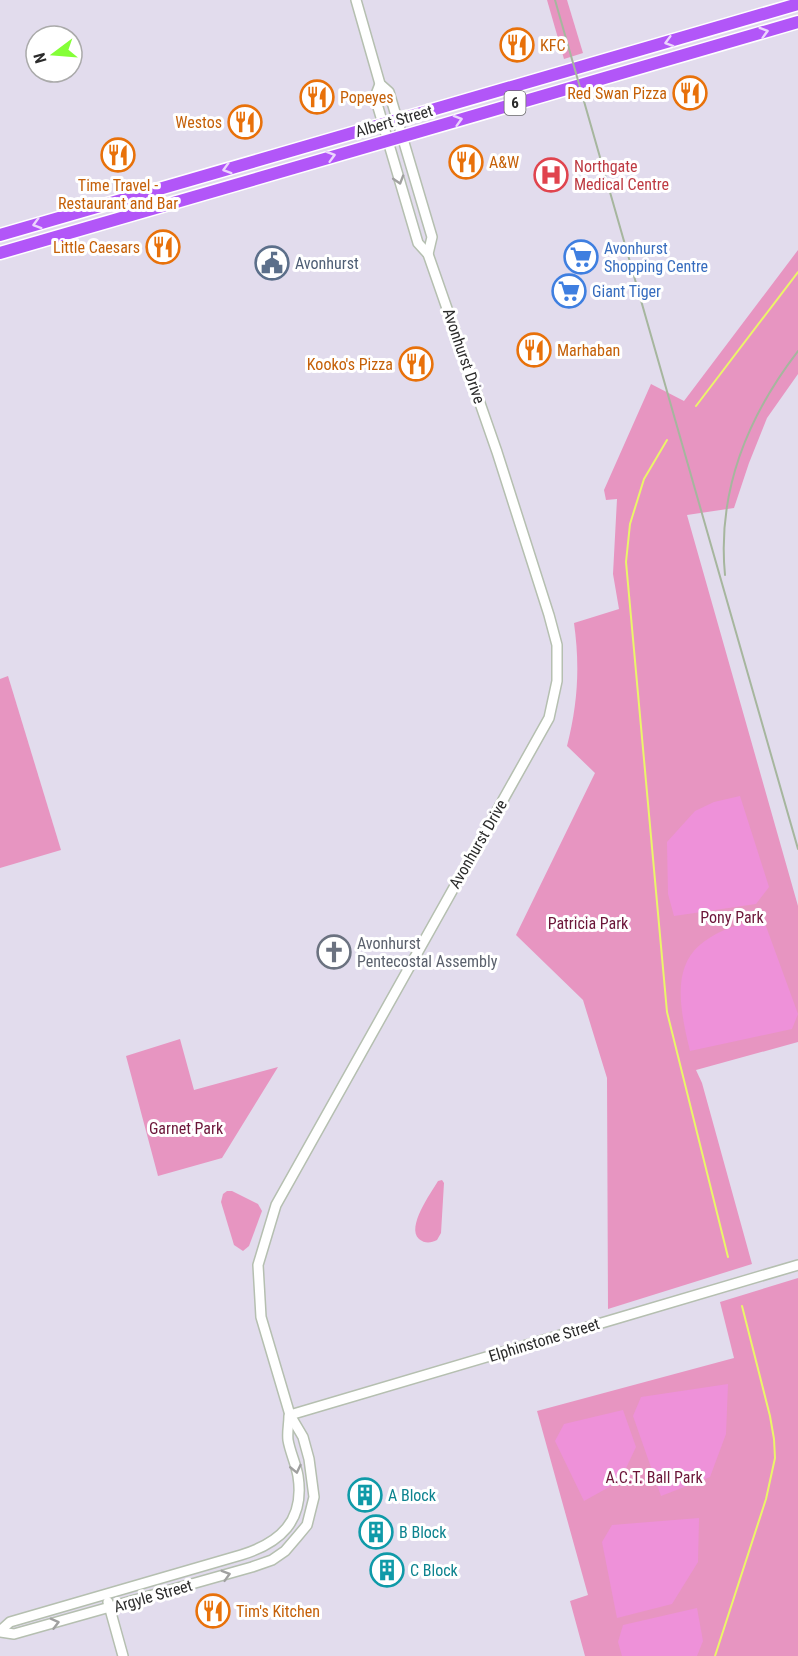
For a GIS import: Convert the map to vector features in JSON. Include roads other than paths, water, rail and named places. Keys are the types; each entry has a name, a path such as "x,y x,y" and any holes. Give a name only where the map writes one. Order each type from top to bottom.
{"main road":[{"name":"Albert Street","path":"0,235 798,4"},
{"name":"Albert Street","path":"0,253 798,22"}],"street":[{"path":"356,0 380,84"},
{"name":"Avonhurst Drive","path":"297,1537 307,1525 314,1497 314,1487 303,1437 290,1415 261,1317 258,1264 276,1205 530,754 549,718 557,681 556,645 549,615 497,452 429,254 418,243 375,97 380,84 389,92 432,237 429,254"},
{"name":"Elphinstone Street","path":"290,1415 798,1265"},
{"name":"Avonhurst Drive","path":"290,1415 288,1438 298,1476 299,1493 297,1507 290,1522"},
{"name":"Argyle Street","path":"0,1631 10,1622 260,1549 282,1534 290,1522"},
{"name":"Argyle Street","path":"0,1631 14,1634 272,1560 285,1551 297,1537"},
{"path":"106,1594 123,1656"}],"waterway":[{"path":"696,406 798,272"},
{"path":"667,440 644,479 630,524 626,562 667,1012 728,1257"},
{"path":"715,1656 766,1499 775,1458 770,1416 742,1306"}],"railway":[{"path":"555,0 798,849"},
{"path":"725,575 726,514 731,485 740,456 764,402 798,351"}],"place":[{"name":"KFC","path":"517,45"},
{"name":"Red Swan Pizza","path":"690,93"},
{"name":"Popeyes","path":"317,97"},
{"name":"Westos","path":"245,122"},
{"name":"Time Travel - Restaurant and Bar","path":"118,155"},
{"name":"A&W","path":"466,162"},
{"name":"Northgate Medical Centre","path":"551,175"},
{"name":"Little Caesars","path":"163,247"},
{"name":"Avonhurst Shopping Centre","path":"581,257"},
{"name":"Avonhurst","path":"272,263"},
{"name":"Giant Tiger","path":"569,291"},
{"name":"Marhaban","path":"534,350"},
{"name":"Kooko's Pizza","path":"416,364"},
{"name":"Avonhurst Pentecostal Assembly","path":"334,952"},
{"name":"A Block","path":"365,1495"},
{"name":"B Block","path":"376,1532"},
{"name":"C Block","path":"387,1570"},
{"name":"Tim's Kitchen","path":"213,1611"}],"park label":[{"name":"Pony Park","path":"732,917"},
{"name":"Patricia Park","path":"588,923"},
{"name":"Garnet Park","path":"186,1128"},
{"name":"A.C.T. Ball Park","path":"654,1477"}]}
